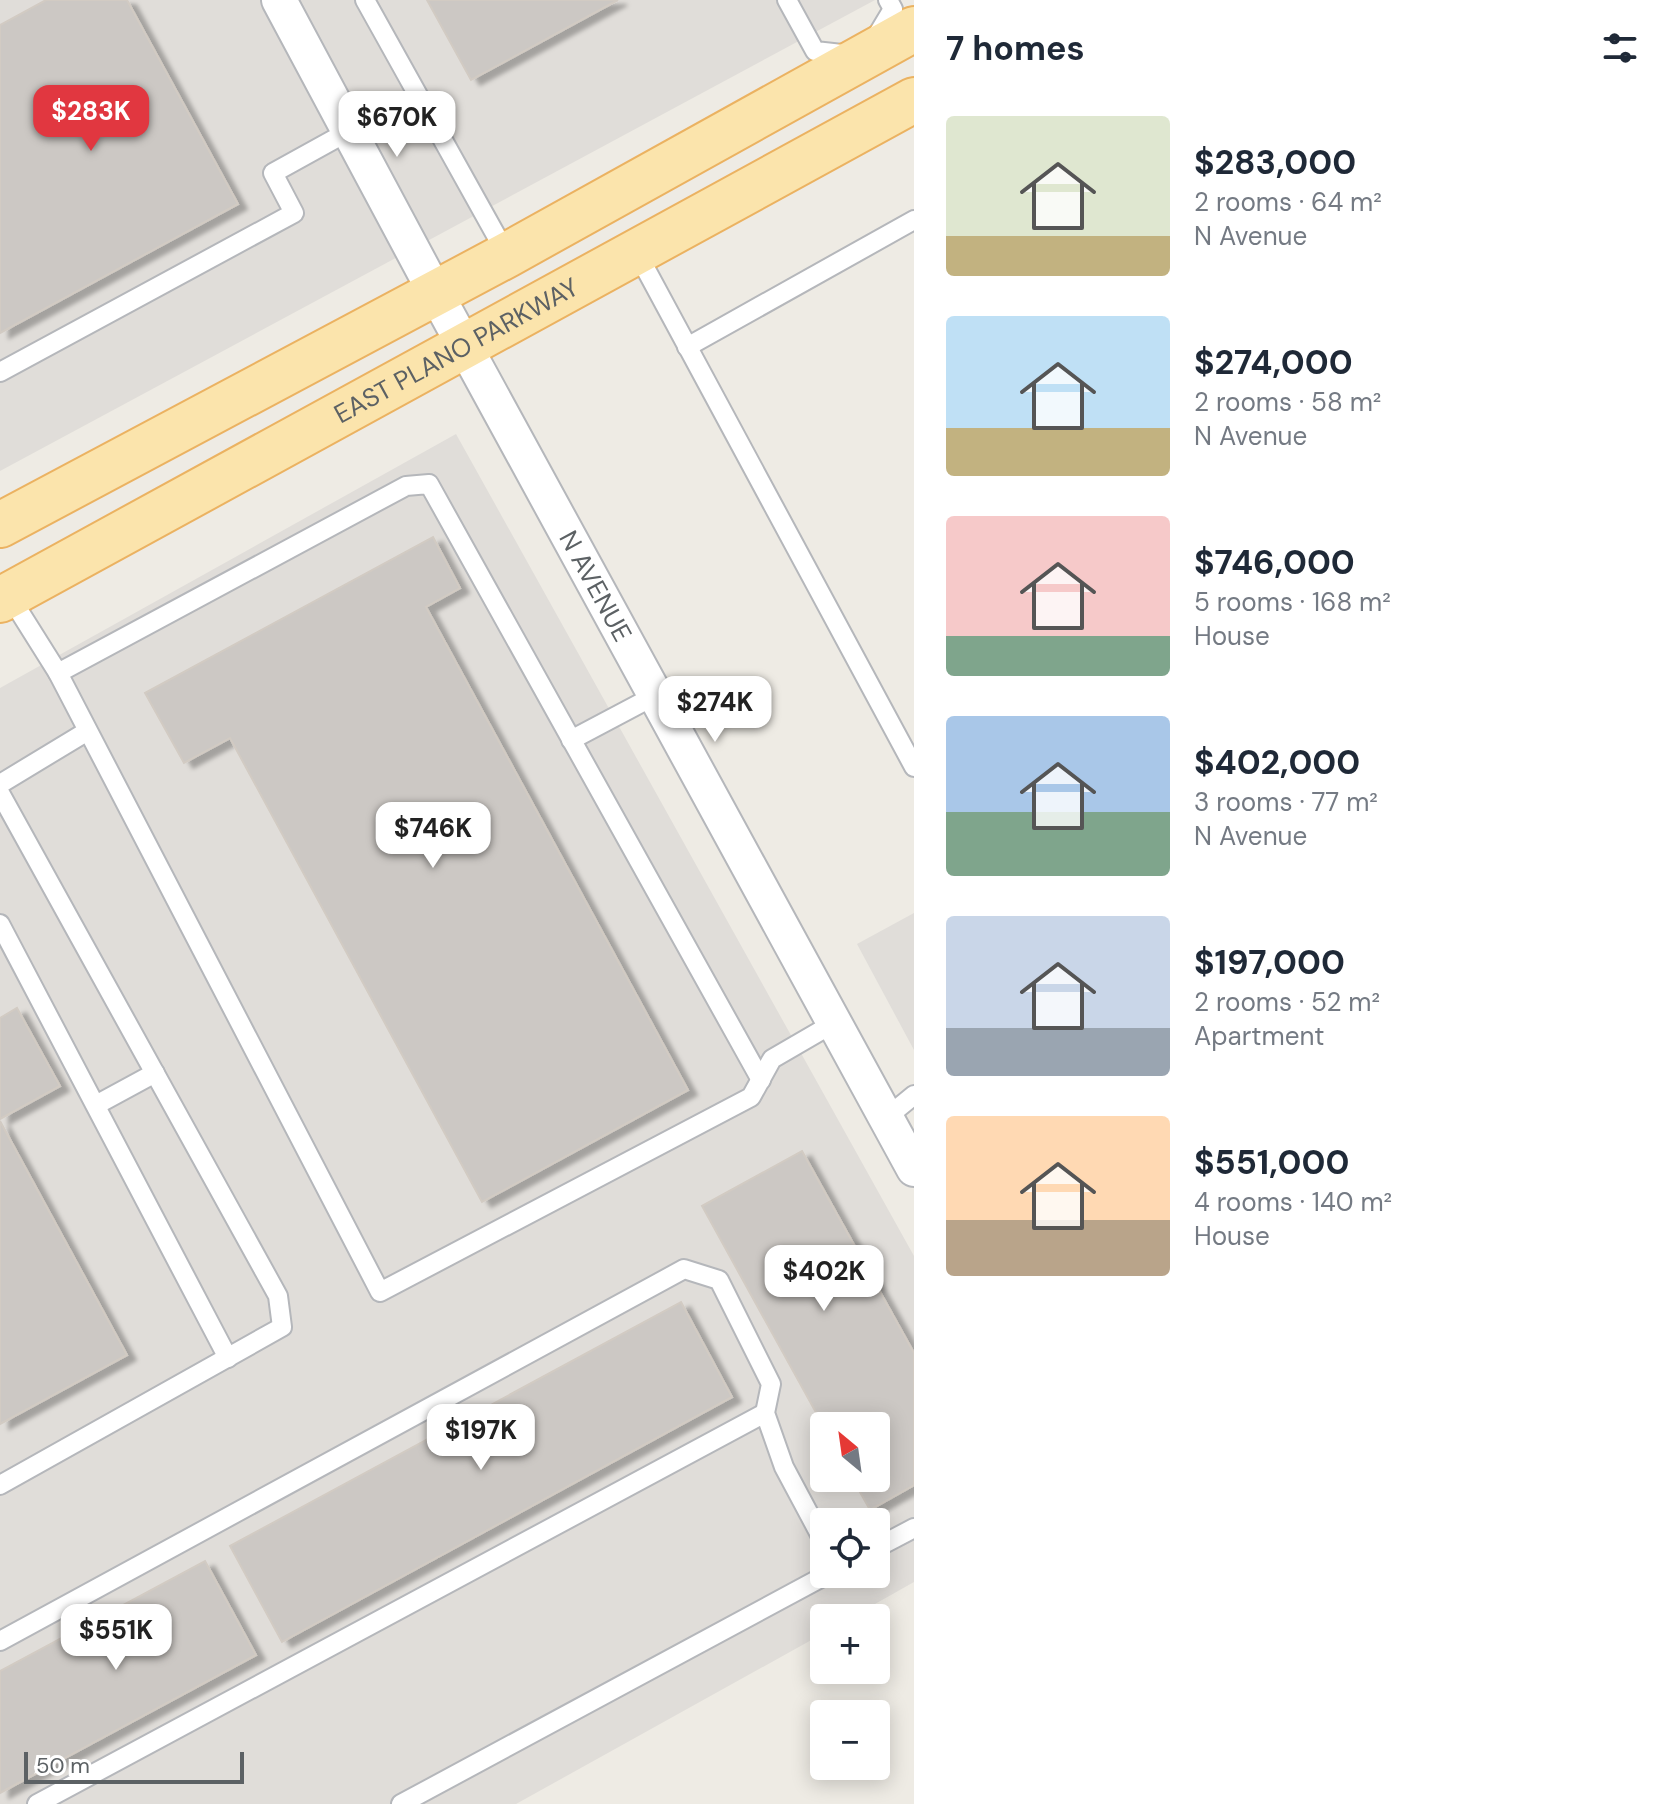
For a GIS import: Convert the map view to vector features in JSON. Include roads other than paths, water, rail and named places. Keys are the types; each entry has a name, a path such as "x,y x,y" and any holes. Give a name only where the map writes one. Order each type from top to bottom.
{"main road":[{"path":"0,525 507,255 914,29"},
{"path":"864,57 904,106"},
{"name":"EAST PLANO PARKWAY","path":"3,591 466,346 904,106"}],"street":[{"name":"N AVENUE","path":"279,0 914,1169"}],"lane":[{"path":"365,0 507,255"},
{"path":"787,0 815,51 864,57 893,9 888,0"},
{"path":"0,372 294,213 273,173 349,131"},
{"path":"687,347 914,220"},
{"path":"636,251 914,767"},
{"path":"58,673 406,486 429,484 761,1080"},
{"path":"3,591 58,673 380,1292 751,1097 772,1059 834,1023"},
{"path":"571,740 656,695"},
{"path":"0,784 86,732"},
{"path":"0,793 278,1296 282,1327 0,1485"},
{"path":"0,924 228,1358"},
{"path":"96,1105 155,1073"},
{"path":"886,1118 914,1095"},
{"path":"0,1641 684,1269 719,1280 771,1384 765,1413 784,1467 810,1516"},
{"path":"37,1804 765,1413"},
{"path":"890,1541 914,1528"},
{"path":"401,1804 810,1584"}]}
